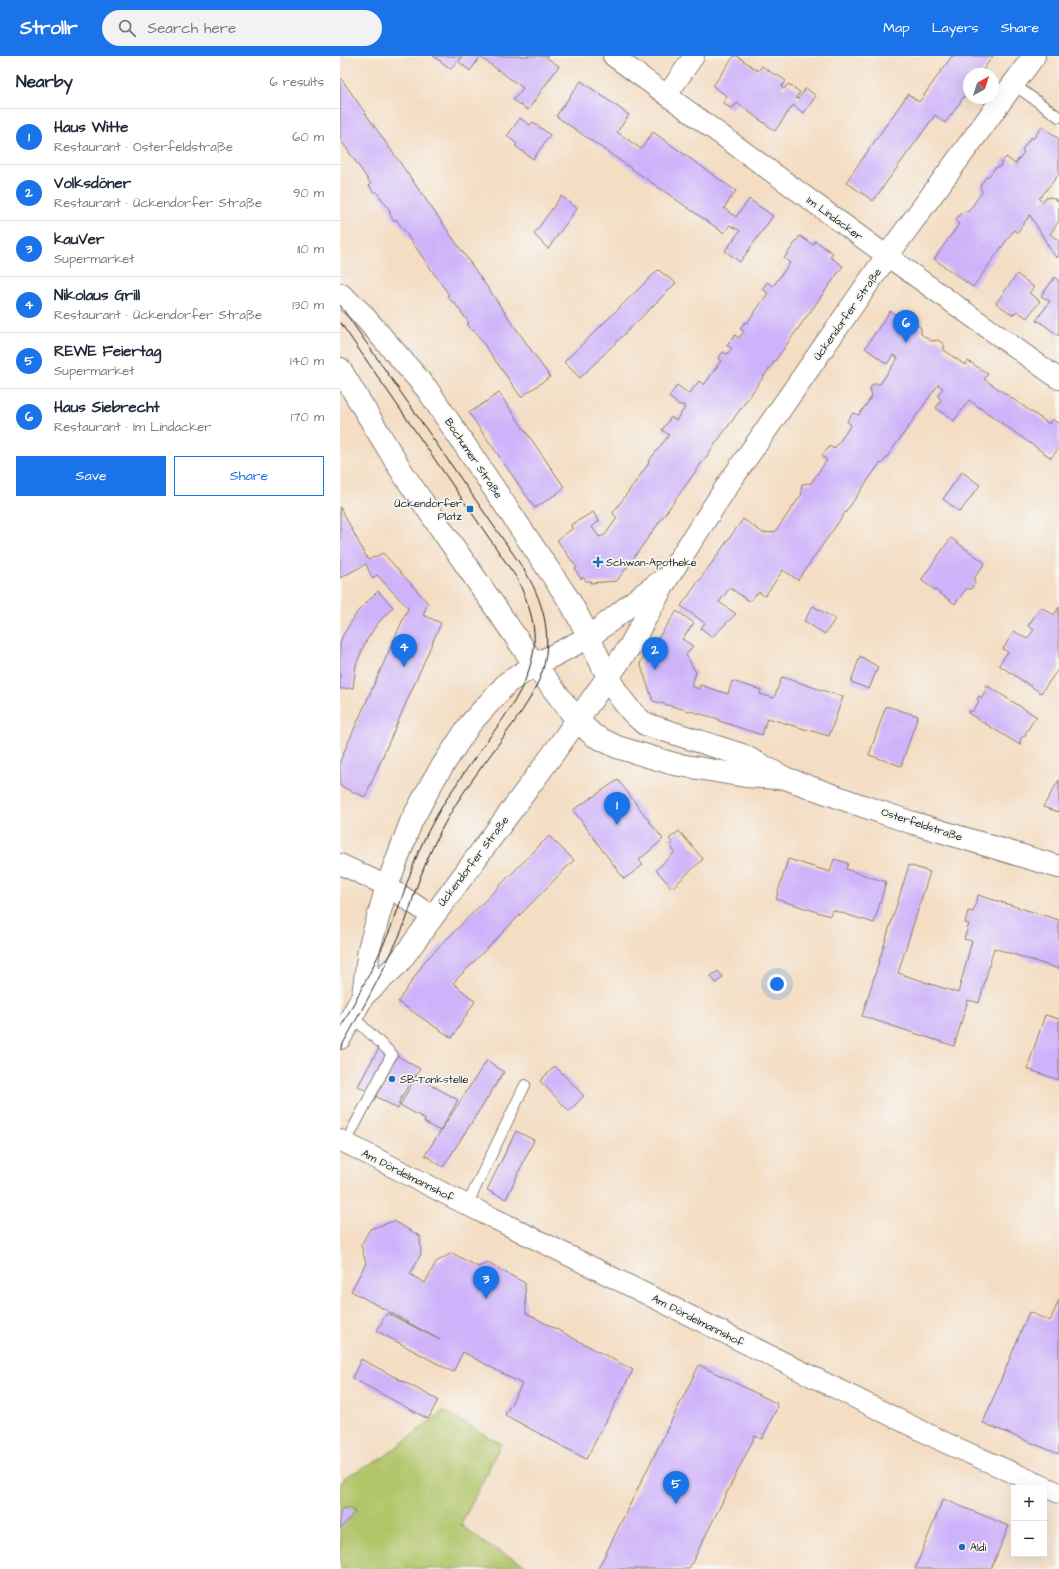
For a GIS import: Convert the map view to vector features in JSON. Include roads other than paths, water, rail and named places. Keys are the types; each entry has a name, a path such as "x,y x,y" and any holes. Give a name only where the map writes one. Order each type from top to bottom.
{"main road":[{"name":"Ückendorfer Straße","path":"340,1038 363,996 398,964 630,646 668,577 729,483 887,256 1034,56"},
{"name":"Bochumer Straße","path":"340,294 360,312 427,389 569,600 608,677"},
{"path":"340,369 404,475 535,665 577,720"},
{"name":"Ückendorfer Straße","path":"363,996 369,949 387,886 411,822 434,779 470,724 507,683 535,665 589,637 637,599 668,577"},
{"name":"Osterfeldstraße","path":"608,677 620,698 633,714 645,724 742,755 785,778 910,822 1059,867"},
{"name":"Osterfeldstraße","path":"577,720 593,735 617,747 674,764 745,776 785,778"}],"street":[{"name":"Im Lindacker","path":"613,56 887,256 1059,379"},
{"path":"667,94 694,56"},
{"path":"340,864 387,886 432,916"},
{"name":"Am Dördelmannshof","path":"343,1141 467,1205 946,1443 1059,1493"}],"lane":[{"path":"1013,84 1059,117"},
{"path":"343,1141 392,1054 352,1016"},
{"path":"467,1205 525,1085"}],"tram line":[{"path":"340,305 530,579 536,591 544,616 547,642 543,669 532,694 523,710 470,782 445,822 425,865 398,939 340,1049"},
{"path":"340,322 516,577 532,617 534,638 532,659 525,681 515,701 452,791 426,835 382,948 340,1029"}],"place":[{"name":"Haus Siebrecht","path":"906,343"},
{"name":"Ückendorfer Platz","path":"470,509"},
{"name":"Schwan-Apotheke","path":"598,562"},
{"name":"Nikolaus Grill","path":"404,667"},
{"name":"Volksdöner","path":"655,670"},
{"name":"Haus Witte","path":"617,825"},
{"name":"SB-Tankstelle","path":"392,1079"},
{"name":"kauVer","path":"486,1299"},
{"name":"REWE Feiertag","path":"676,1504"},
{"name":"Aldi","path":"962,1547"}]}
